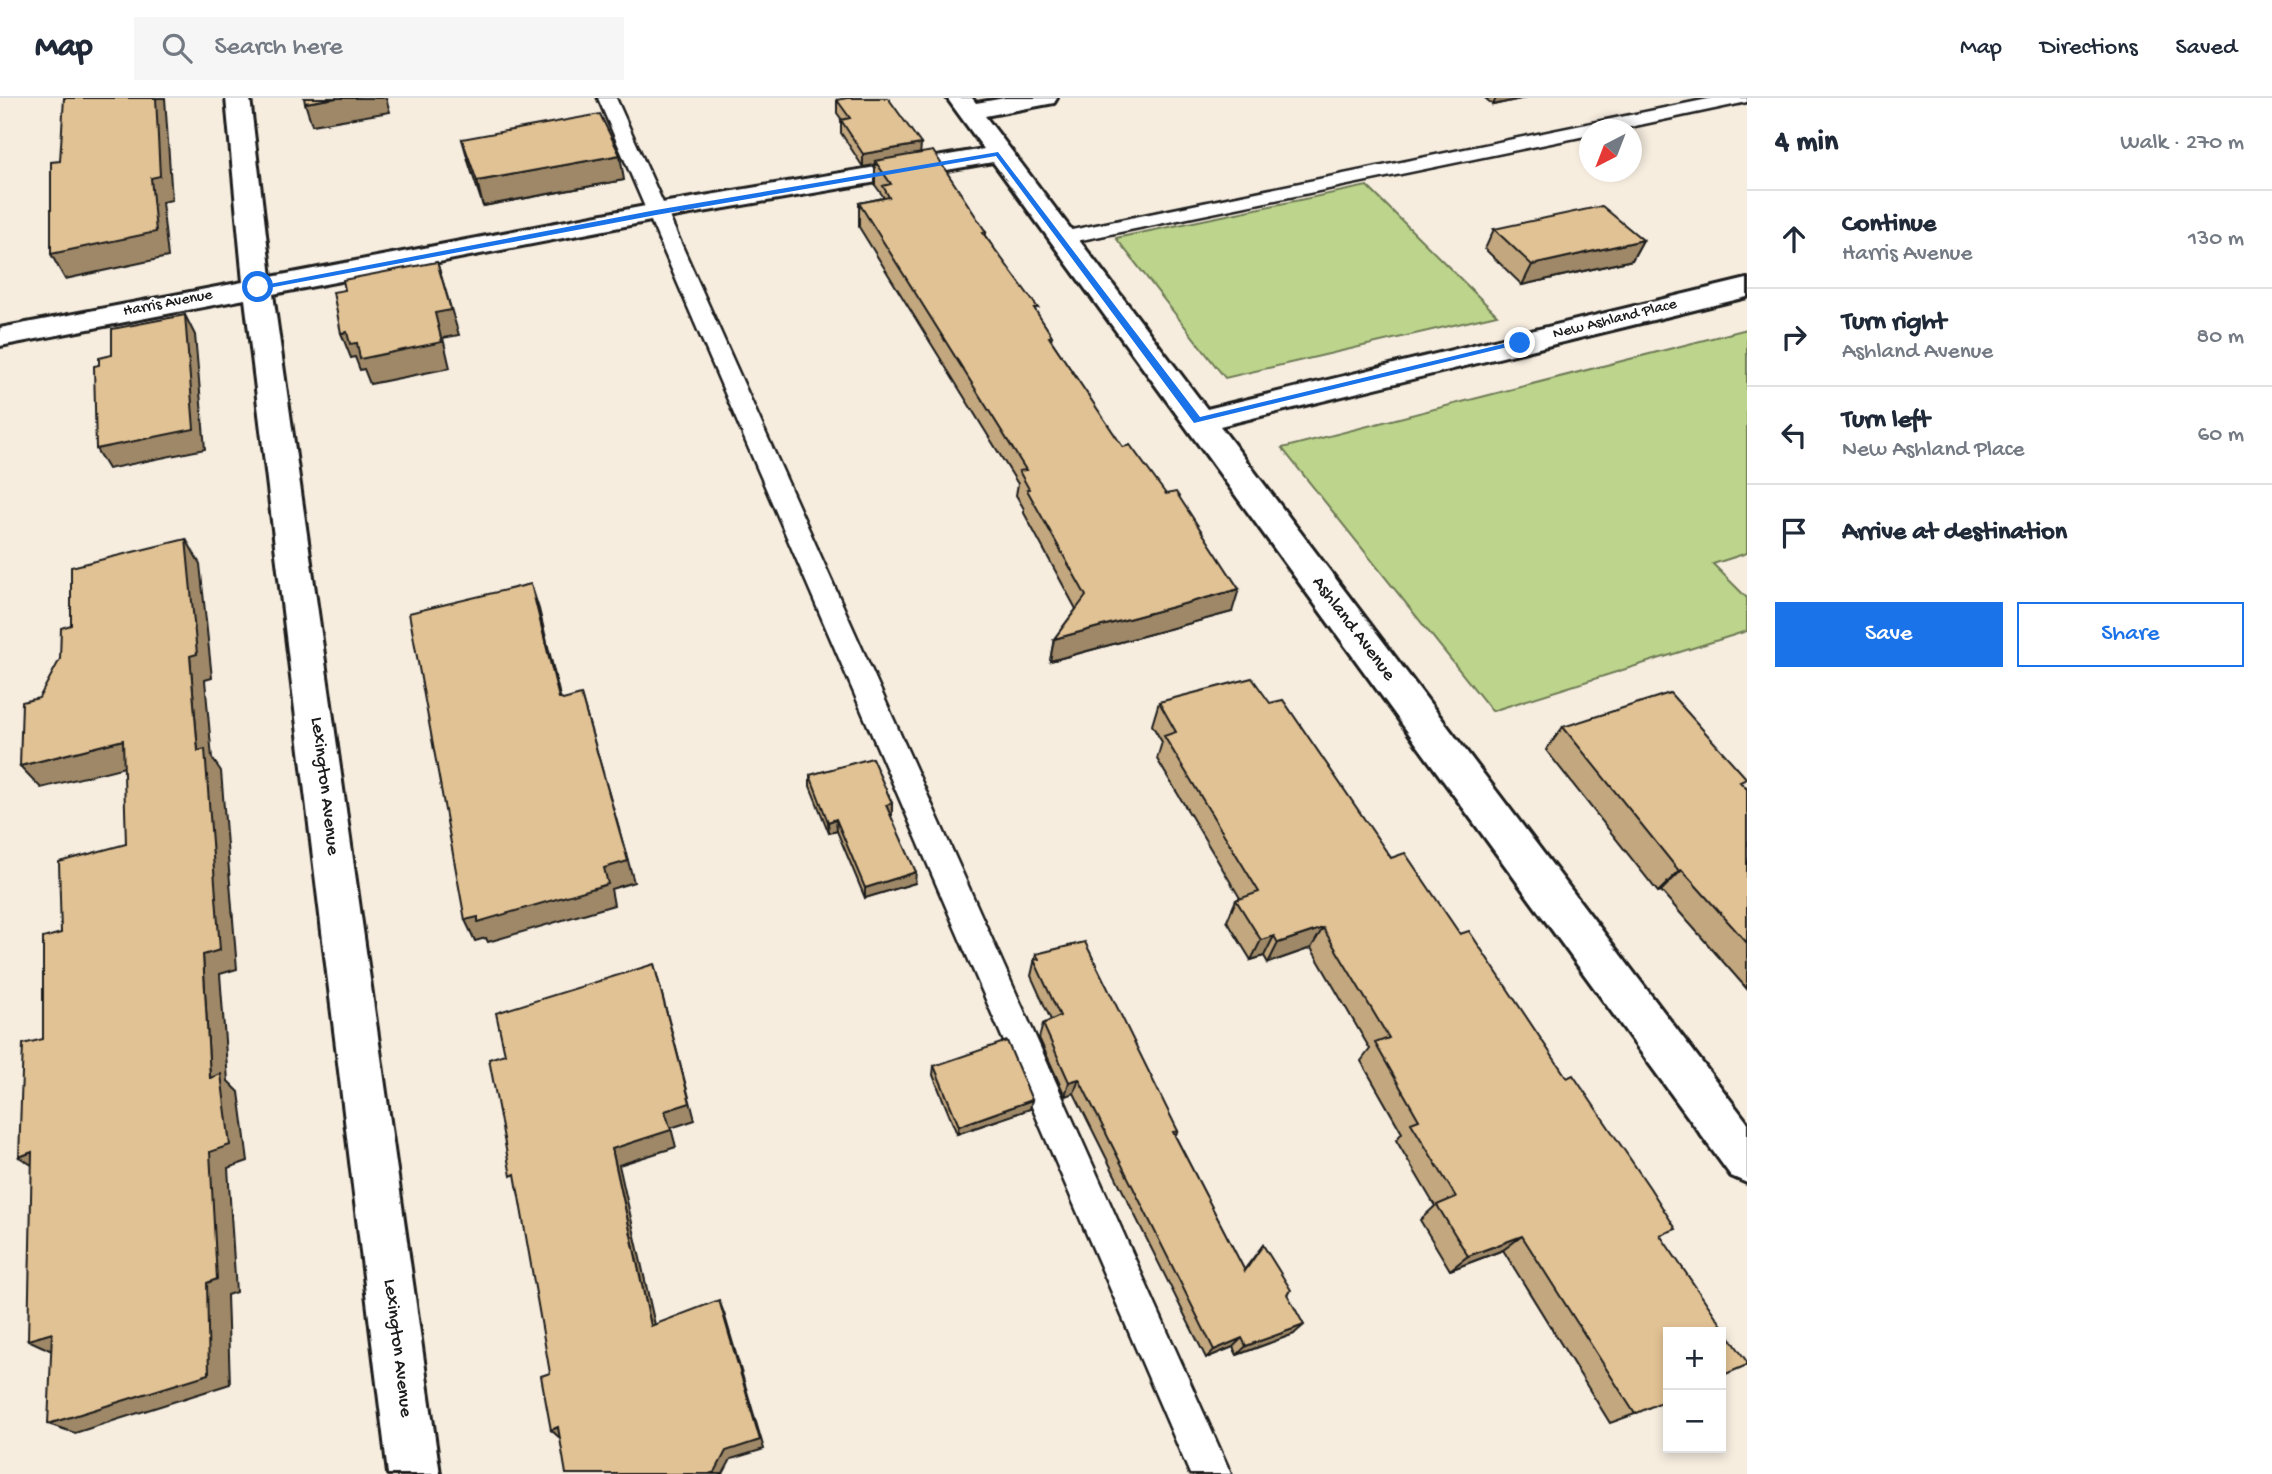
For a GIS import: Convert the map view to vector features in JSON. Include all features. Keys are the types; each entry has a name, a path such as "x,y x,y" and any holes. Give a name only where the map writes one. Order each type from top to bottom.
{"street":[{"name":"Lexington Avenue","path":"238,98 258,287 414,1474"},
{"path":"964,105 1045,98"},
{"name":"Ashland Avenue","path":"964,105 1747,1160"},
{"name":"Harris Avenue","path":"0,337 656,212 998,154"},
{"name":"New Ashland Place","path":"1198,421 1747,288"}],"lane":[{"path":"607,98 1211,1474"},
{"path":"1062,238 1741,98"}],"green space":[{"path":"1367,186 1497,315 1225,378 1116,238"},
{"path":"1747,329 1747,553 1713,564 1747,598 1747,631 1492,711 1282,448"}],"building":[{"path":"64,98 156,98 160,176 151,178 156,232 51,254 51,162 60,161"},
{"path":"304,98 336,98 305,103"},
{"path":"888,98 921,144 863,154 841,120 850,118 837,100"},
{"path":"600,114 620,155 477,181 462,139"},
{"path":"933,151 986,232 983,233 1038,308 1034,308 1052,336 1049,337 1123,447 1130,445 1166,494 1176,492 1239,589 1054,639 1086,596 1027,490 1029,489 1019,471 1026,470 859,203 889,197 883,186 891,184 875,161"},
{"path":"1602,206 1643,240 1532,265 1494,229"},
{"path":"437,262 451,310 435,313 442,342 360,359 357,343 350,344 347,332 341,333 333,292 345,290 343,280"},
{"path":"185,315 194,429 96,449 94,366 99,365 99,358 112,355 112,329"},
{"path":"186,539 197,654 190,656 198,751 205,749 220,950 203,955 210,1078 221,1074 230,1145 210,1152 217,1279 207,1283 209,1374 48,1424 52,1333 28,1340 32,1152 19,1157 23,1044 43,1039 43,938 61,933 59,862 126,844 123,740 20,766 22,702 39,698 60,659 61,628 71,625 71,567"},
{"path":"531,584 559,698 563,700 581,695 628,861 604,868 608,884 478,922 478,917 465,920 409,613"},
{"path":"1252,678 1270,703 1283,700 1391,858 1405,853 1460,934 1469,931 1567,1078 1573,1075 1676,1229 1660,1235 1723,1327 1663,1327 1663,1401 1635,1414 1522,1236 1468,1256 1437,1205 1456,1197 1411,1123 1419,1120 1375,1043 1389,1038 1323,928 1278,943 1274,936 1261,940 1236,900 1259,892 1164,736 1176,732 1159,702"},
{"path":"1670,693 1747,779 1740,782 1747,789 1747,943 1682,870 1679,871 1563,727"},
{"path":"872,758 892,803 886,805 916,872 865,888 836,819 828,822 810,775"},
{"path":"1085,942 1178,1131 1173,1132 1245,1271 1263,1245 1291,1290 1287,1294 1304,1325 1246,1346 1242,1338 1214,1350 1079,1079 1069,1082 1043,1024 1060,1016 1034,960 1039,959 1036,954"},
{"path":"654,964 690,1103 665,1111 671,1130 612,1149 651,1326 719,1300 760,1440 726,1451 715,1472 709,1474 566,1474 558,1427 551,1430 541,1376 550,1373 515,1174 511,1176 489,1059 505,1054 496,1013"},
{"path":"1007,1041 1032,1100 959,1126 934,1066"},
{"path":"1726,1331 1747,1362 1747,1365 1726,1374"}],"route":[{"path":"258,287 656,212 998,154 1198,421 1520,343"}]}
